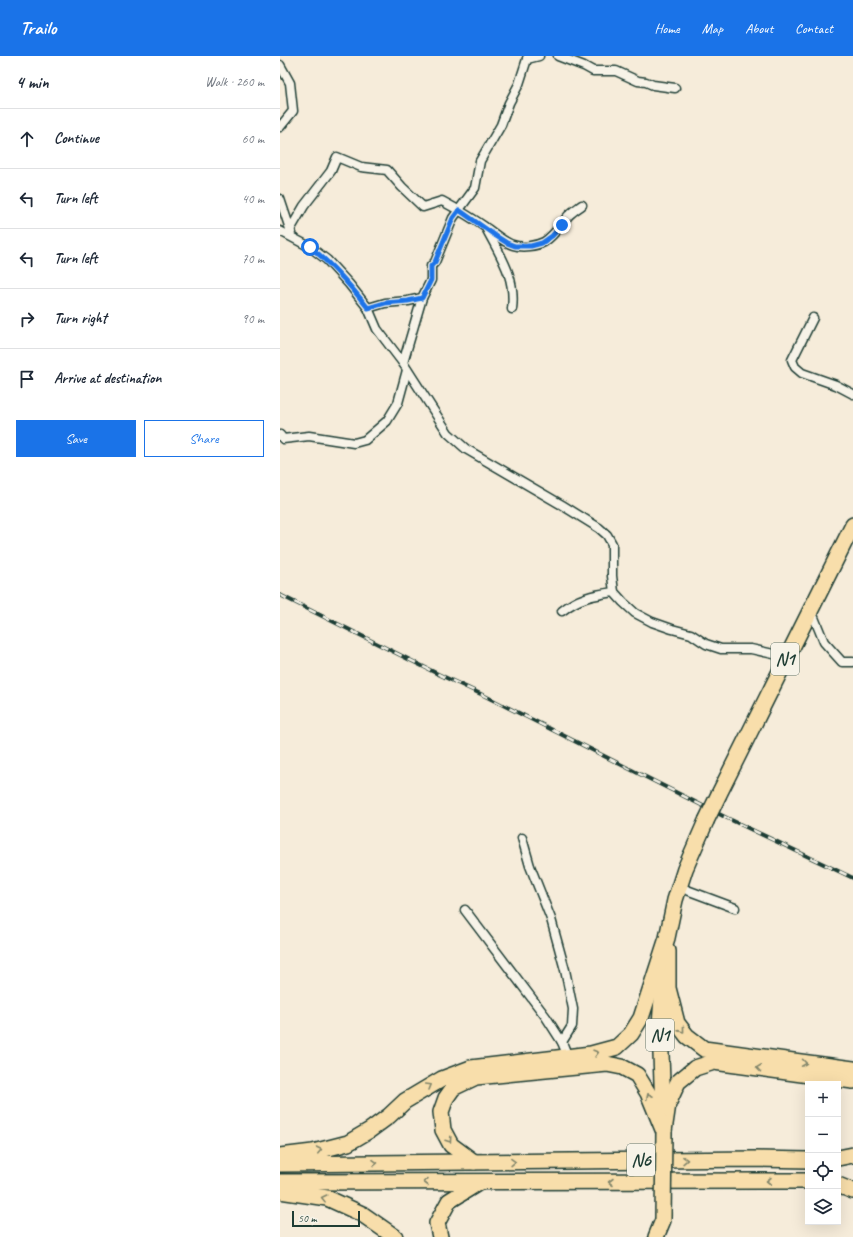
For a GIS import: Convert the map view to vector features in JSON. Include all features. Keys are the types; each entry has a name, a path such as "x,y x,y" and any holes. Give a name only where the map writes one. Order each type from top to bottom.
{"highway":[{"name":"N1","path":"664,1132 660,1025 668,938 679,887 685,869 706,821 853,525"},
{"path":"280,1156 313,1152 348,1143 384,1120 405,1100 442,1079 471,1068 591,1054 617,1046 631,1034 641,1018 668,938"},
{"path":"668,938 668,988 677,1023 687,1036 704,1050 853,1069"},
{"path":"663,1237 664,1132 668,1104 678,1082 695,1068 714,1062 853,1081"},
{"path":"474,1162 451,1145 443,1130 441,1112 446,1098 453,1088 476,1077 607,1064 622,1067 637,1075 641,1081 648,1093 664,1132"},
{"path":"841,1158 853,1155"},
{"name":"N6","path":"280,1164 753,1159 805,1160"},
{"path":"841,1159 853,1161"},
{"name":"N6","path":"280,1182 805,1181"},
{"path":"841,1181 853,1181"},
{"path":"440,1237 437,1223 449,1201 479,1182"},
{"path":"841,1186 853,1191"},
{"path":"280,1191 327,1198 362,1214 395,1237"},
{"path":"656,1237 663,1220"},
{"path":"663,1220 668,1237"}],"street":[{"path":"281,438 309,436 354,443 365,440 387,421 398,403 422,298 431,280 431,266 435,262 453,218 475,188 480,162 501,125 519,84 527,58 539,56"},
{"path":"558,56 593,71 616,71 638,81 675,88"},
{"path":"280,65 290,83 294,110 280,127"},
{"path":"290,230 304,206 331,171 337,157 360,167 387,170 423,207 442,201 459,210 507,243 515,246 531,246 542,243 552,236 570,214 582,206"},
{"path":"280,199 294,238"},
{"path":"485,227 511,278 513,294 512,309"},
{"path":"280,231 310,247 327,260 349,284 368,308 377,329 405,367 448,433 466,449 599,528 607,536 612,544 612,576 614,592 623,602 635,612 652,622 690,634 706,644 721,649 750,650 787,657"},
{"path":"368,308 385,303 422,298"},
{"path":"813,318 792,360 795,367 802,373 836,385 853,394"},
{"path":"562,611 582,598 614,592"},
{"path":"810,610 824,642 842,662 853,662"},
{"path":"522,838 530,866 551,919 570,993 573,1009 572,1026 562,1042"},
{"path":"679,887 735,908"},
{"path":"465,910 546,1017 562,1042 568,1057"}],"railway":[{"path":"280,595 727,818 853,878"}],"route":[{"path":"310,247 327,260 368,308 385,303 422,298 431,280 431,266 435,262 446,233 453,218 459,210 496,236 515,246 531,246 542,243 552,236 562,225"}]}
